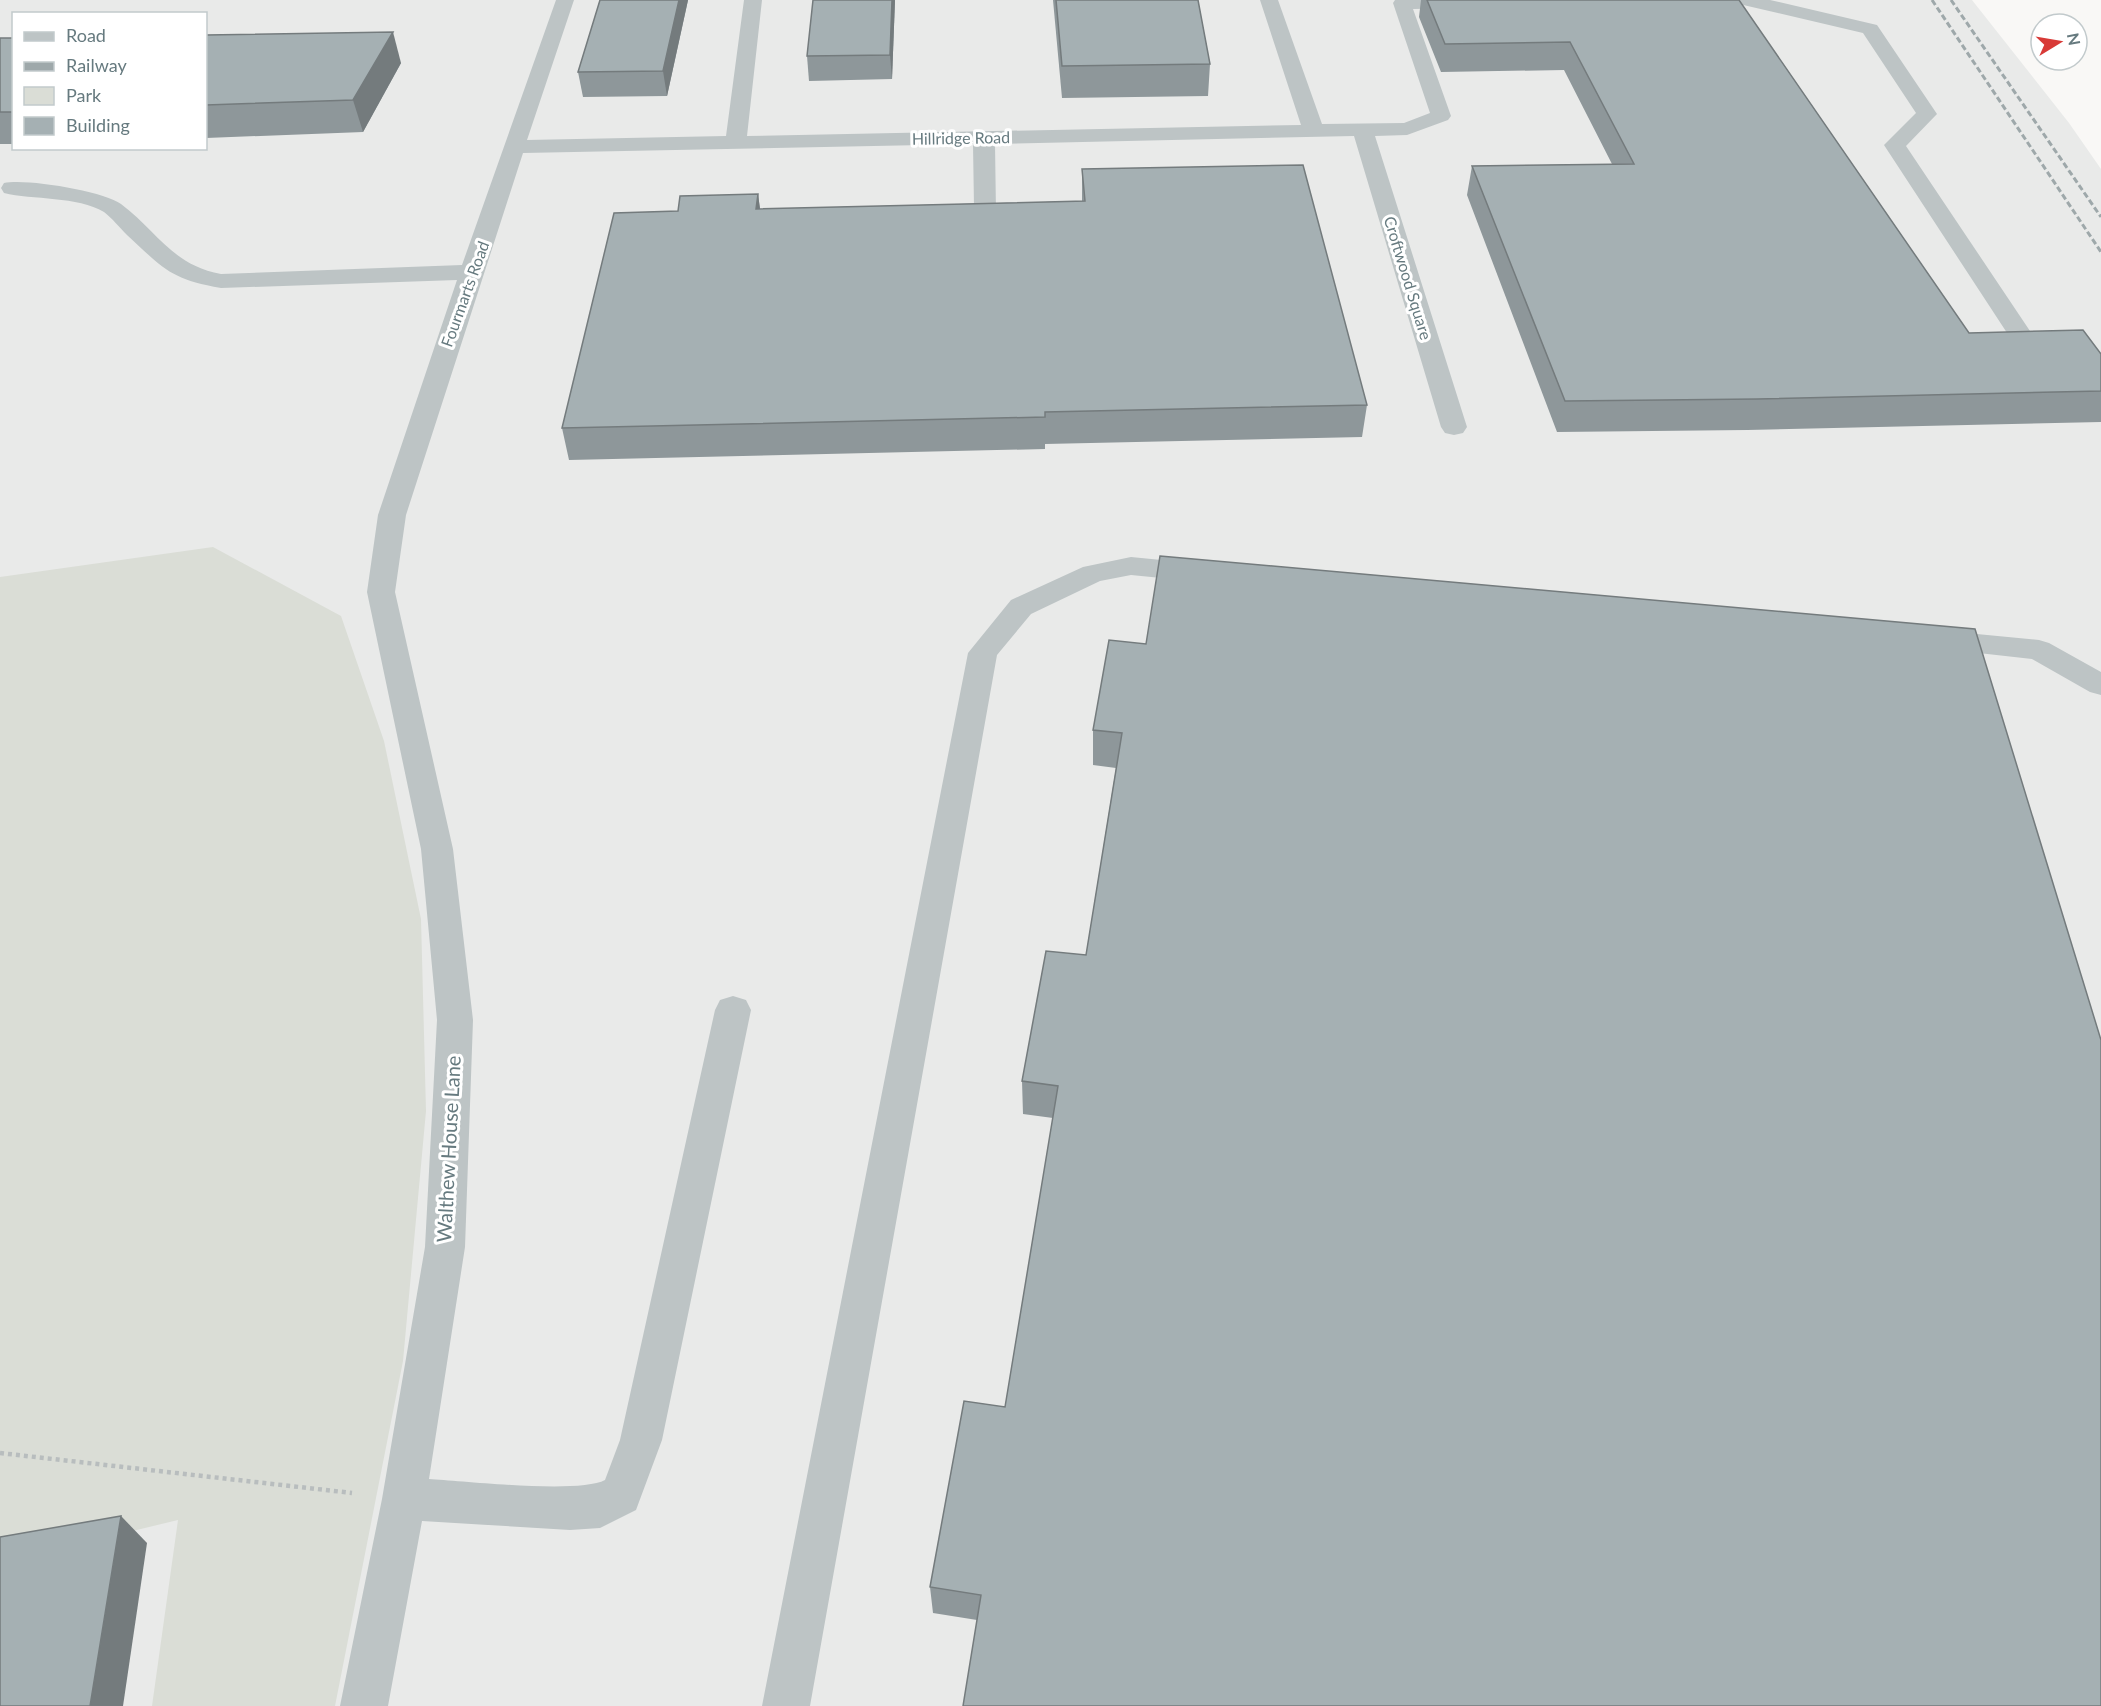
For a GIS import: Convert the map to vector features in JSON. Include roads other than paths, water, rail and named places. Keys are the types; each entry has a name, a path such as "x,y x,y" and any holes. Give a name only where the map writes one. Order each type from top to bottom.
{"street":[{"name":"Fourmarts Road","path":"381,592 392,515 447,344 565,0"},
{"path":"736,141 753,0"},
{"path":"1269,0 1314,131"},
{"path":"1746,0 1870,29 1927,114 1895,145 2020,334"},
{"name":"Hillridge Road","path":"515,147 1407,129 1441,116 1401,3 1482,1"},
{"name":"Croftwood Square","path":"1363,130 1454,427"},
{"path":"925,216 985,213 984,137"},
{"path":"12,188 59,192 111,207 173,265 193,276 212,279 473,272"},
{"path":"786,1706 983,653 1021,607 1093,573 1131,566 1227,575"},
{"name":"Walthew House Lane","path":"364,1706 404,1499 445,1247 455,1020 437,849 381,592"},
{"path":"1908,638 2039,650 2101,685"},
{"path":"404,1499 570,1508 600,1506 621,1495 641,1440 733,1010"}],"railway":[{"path":"1932,0 2101,252"},
{"path":"1951,0 2101,217"}]}
